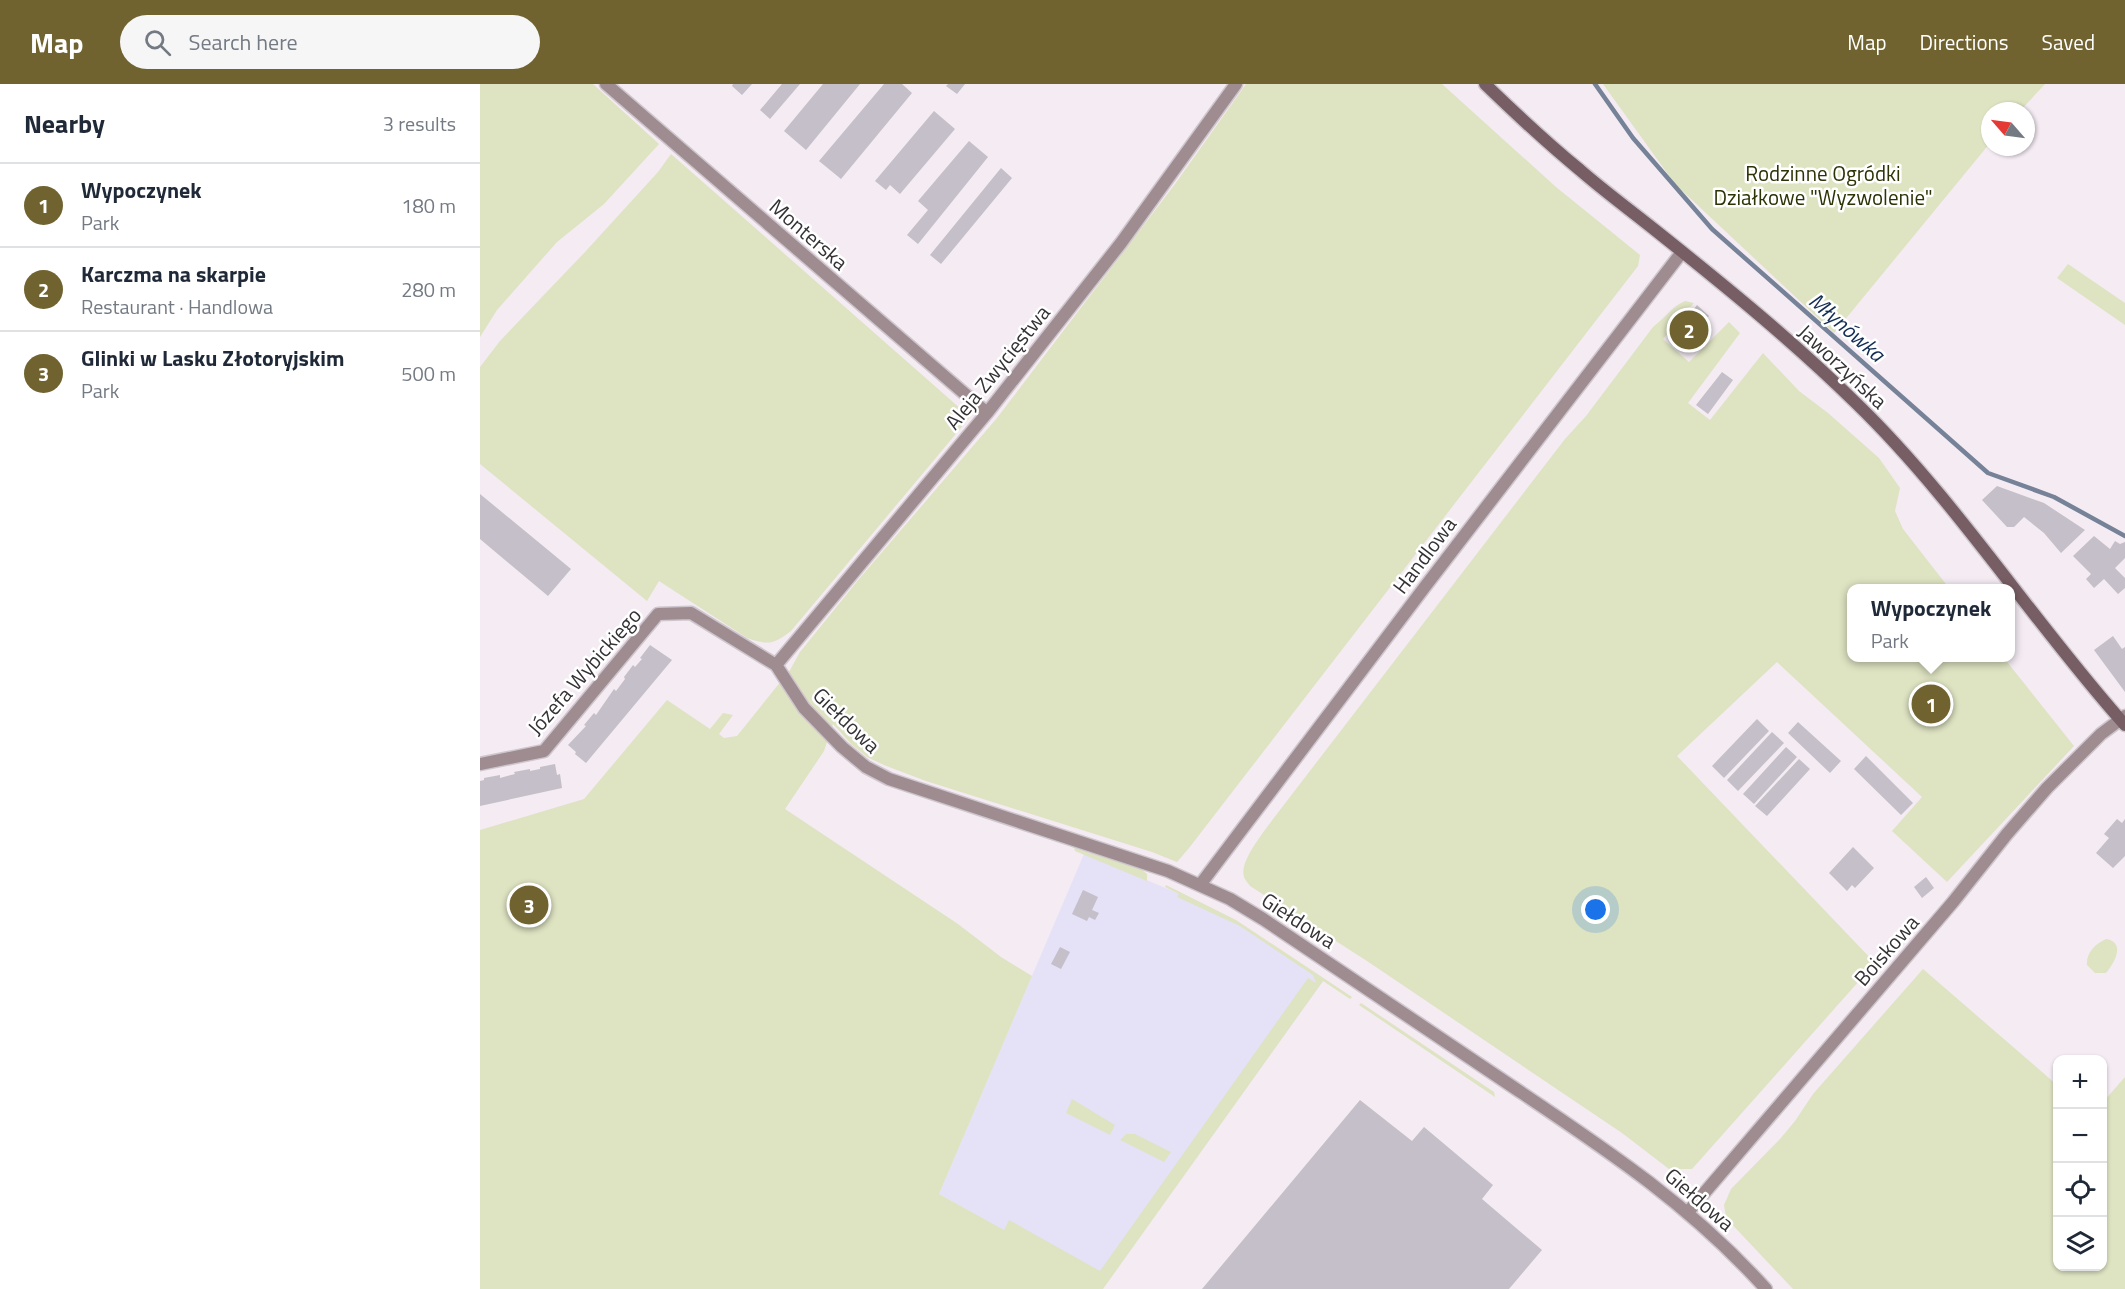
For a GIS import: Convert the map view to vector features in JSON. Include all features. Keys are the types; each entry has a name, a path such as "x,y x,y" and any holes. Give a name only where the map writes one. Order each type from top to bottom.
{"street":[{"name":"Monterska","path":"606,84 987,413"},
{"name":"Aleja Zwycięstwa","path":"776,664 987,413 1121,243 1236,84"},
{"name":"Jaworzyńska","path":"1485,84 1580,171 1682,252 1805,355 1856,404 1938,490 2010,584"},
{"name":"Handlowa","path":"1200,885 1682,252"},
{"name":"Jaworzyńska","path":"2015,591 2123,720"},
{"name":"Józefa Wybickiego","path":"480,764 544,751 658,614 691,613 776,664"},
{"name":"Giełdowa","path":"776,664 804,708 852,757 881,775 1149,864 1200,885 1263,919 1614,1154 1688,1212 1766,1289"},
{"name":"Boiskowa","path":"1688,1212 1953,902 2047,788 2082,752 2123,720"}],"shaded area":[{"path":"1084,854 1199,902 1232,920 1324,980 1103,1286 939,1194"}],"green space":[{"path":"480,84 593,84 659,144 604,204 557,242 497,310 480,337"},
{"path":"1246,84 1442,84 1556,187 1640,255 1638,266 1177,862 1152,852 926,781 884,765 867,757 851,744 833,724 824,751 785,809 1032,976 939,1194 1004,1230 1009,1220 1100,1271 1308,978 1316,983 1313,975 1240,926 1177,897 1179,894 1165,887 1166,885 1236,920 1352,997 1350,999 1323,981 1103,1289 480,1289 480,830 584,799 667,700 710,729 723,713 733,715 719,734 724,738 737,736 859,579 997,418 1175,184"},
{"name":"Rodzinne Ogródki Działkowe \"Wyzwolenie\"","path":"1603,84 2045,84 2028,102 1981,102 1981,154 1834,333 1675,184"},
{"path":"671,154 970,417 791,631 775,641 760,642 747,638 659,581 647,601 480,464 480,367 500,341 585,252 658,172"},
{"path":"2068,264 2125,303 2125,325 2057,278"},
{"path":"1685,301 1694,303 1663,339 1689,362 1729,322 1740,333 1688,403 1710,420 1763,353 1799,391 1879,458 1900,488 1895,511 1903,529 1946,584 1847,584 1847,662 2007,662 2074,746 1947,882 1892,831 1922,797 1777,662 1677,756 1875,963 1692,1169 1669,1169 1622,1133 1367,961 1250,886 1244,878 1243,870 1253,847 1273,819 1565,439 1586,416 1653,327"},
{"path":"1074,848 1141,869 1147,874 1147,881 1075,851"},
{"path":"2106,939 2115,944 2117,953 2106,973 2095,973 2087,965 2088,957 2098,943"},
{"path":"1923,969 2053,1082 2053,1271 2107,1271 2107,1097 2125,1077 2125,1289 1793,1289 1726,1218 1724,1205 1731,1189 1780,1139 1813,1094"},
{"path":"1361,1003 1494,1092 1495,1097 1359,1005"},
{"path":"1072,1099 1115,1125 1110,1135 1066,1113"},
{"path":"1126,1134 1135,1134 1171,1152 1164,1162 1120,1140"}],"building":[{"path":"733,84 752,84 742,95 732,86"},
{"path":"782,84 800,84 770,119 760,110"},
{"path":"823,84 860,84 806,150 784,131"},
{"path":"884,84 902,84 912,93 841,179 819,161"},
{"path":"965,84 957,94 946,86"},
{"path":"934,111 955,129 900,194 890,185 886,190 875,181"},
{"path":"969,141 988,157 918,244 907,235 928,210 918,201"},
{"path":"1001,168 1012,178 941,264 930,255"},
{"path":"1697,305 1709,316 1701,324 1690,314"},
{"path":"1689,315 1708,332 1692,349 1674,332"},
{"path":"1722,372 1733,380 1708,414 1696,405"},
{"path":"1997,486 2044,503 2085,530 2061,553 2044,533 2024,517 2014,527 2007,527 1982,500"},
{"path":"480,494 571,569 548,596 480,539"},
{"path":"2094,536 2110,549 2115,541 2120,544 2125,542 2125,558 2115,568 2125,578 2125,588 2118,594 2104,579 2094,588 2086,579 2091,574 2073,556"},
{"path":"2113,636 2122,649 2125,647 2125,692 2094,650"},
{"path":"650,645 672,660 586,763 568,745 586,726 584,725 594,713 596,715 614,689 616,691 633,665 635,667 642,659 640,658"},
{"path":"1757,719 1769,731 1724,778 1712,766"},
{"path":"1798,722 1841,761 1830,773 1788,733"},
{"path":"1772,732 1784,743 1738,791 1727,780"},
{"path":"1786,747 1797,757 1754,804 1743,794"},
{"path":"1866,756 1913,803 1901,815 1854,769"},
{"path":"1799,759 1810,769 1767,816 1755,806"},
{"path":"555,764 557,775 560,774 562,788 480,806 480,781 484,778 500,775 500,778 515,774 514,772 530,769 530,771"},
{"path":"2117,819 2122,823 2125,819 2125,856 2113,868 2096,853 2109,838 2104,834"},
{"path":"1853,847 1874,868 1855,888 1852,885 1847,891 1829,873"},
{"path":"1926,877 1934,888 1922,898 1914,887"},
{"path":"1083,890 1098,897 1092,910 1099,913 1095,920 1089,917 1087,921 1072,914"},
{"path":"1060,947 1070,952 1061,969 1051,964"},
{"path":"1360,1100 1412,1141 1424,1127 1493,1185 1482,1199 1542,1250 1509,1289 1202,1289"}],"waterway":[{"name":"Młynówka","path":"1595,84 1633,138 1712,229 1988,473 2054,497 2125,536"}],"place":[{"name":"Karczma na skarpie","path":"1689,330"},
{"name":"Wypoczynek","path":"1931,704"},
{"name":"Glinki w Lasku Złotoryjskim","path":"529,905"}]}
